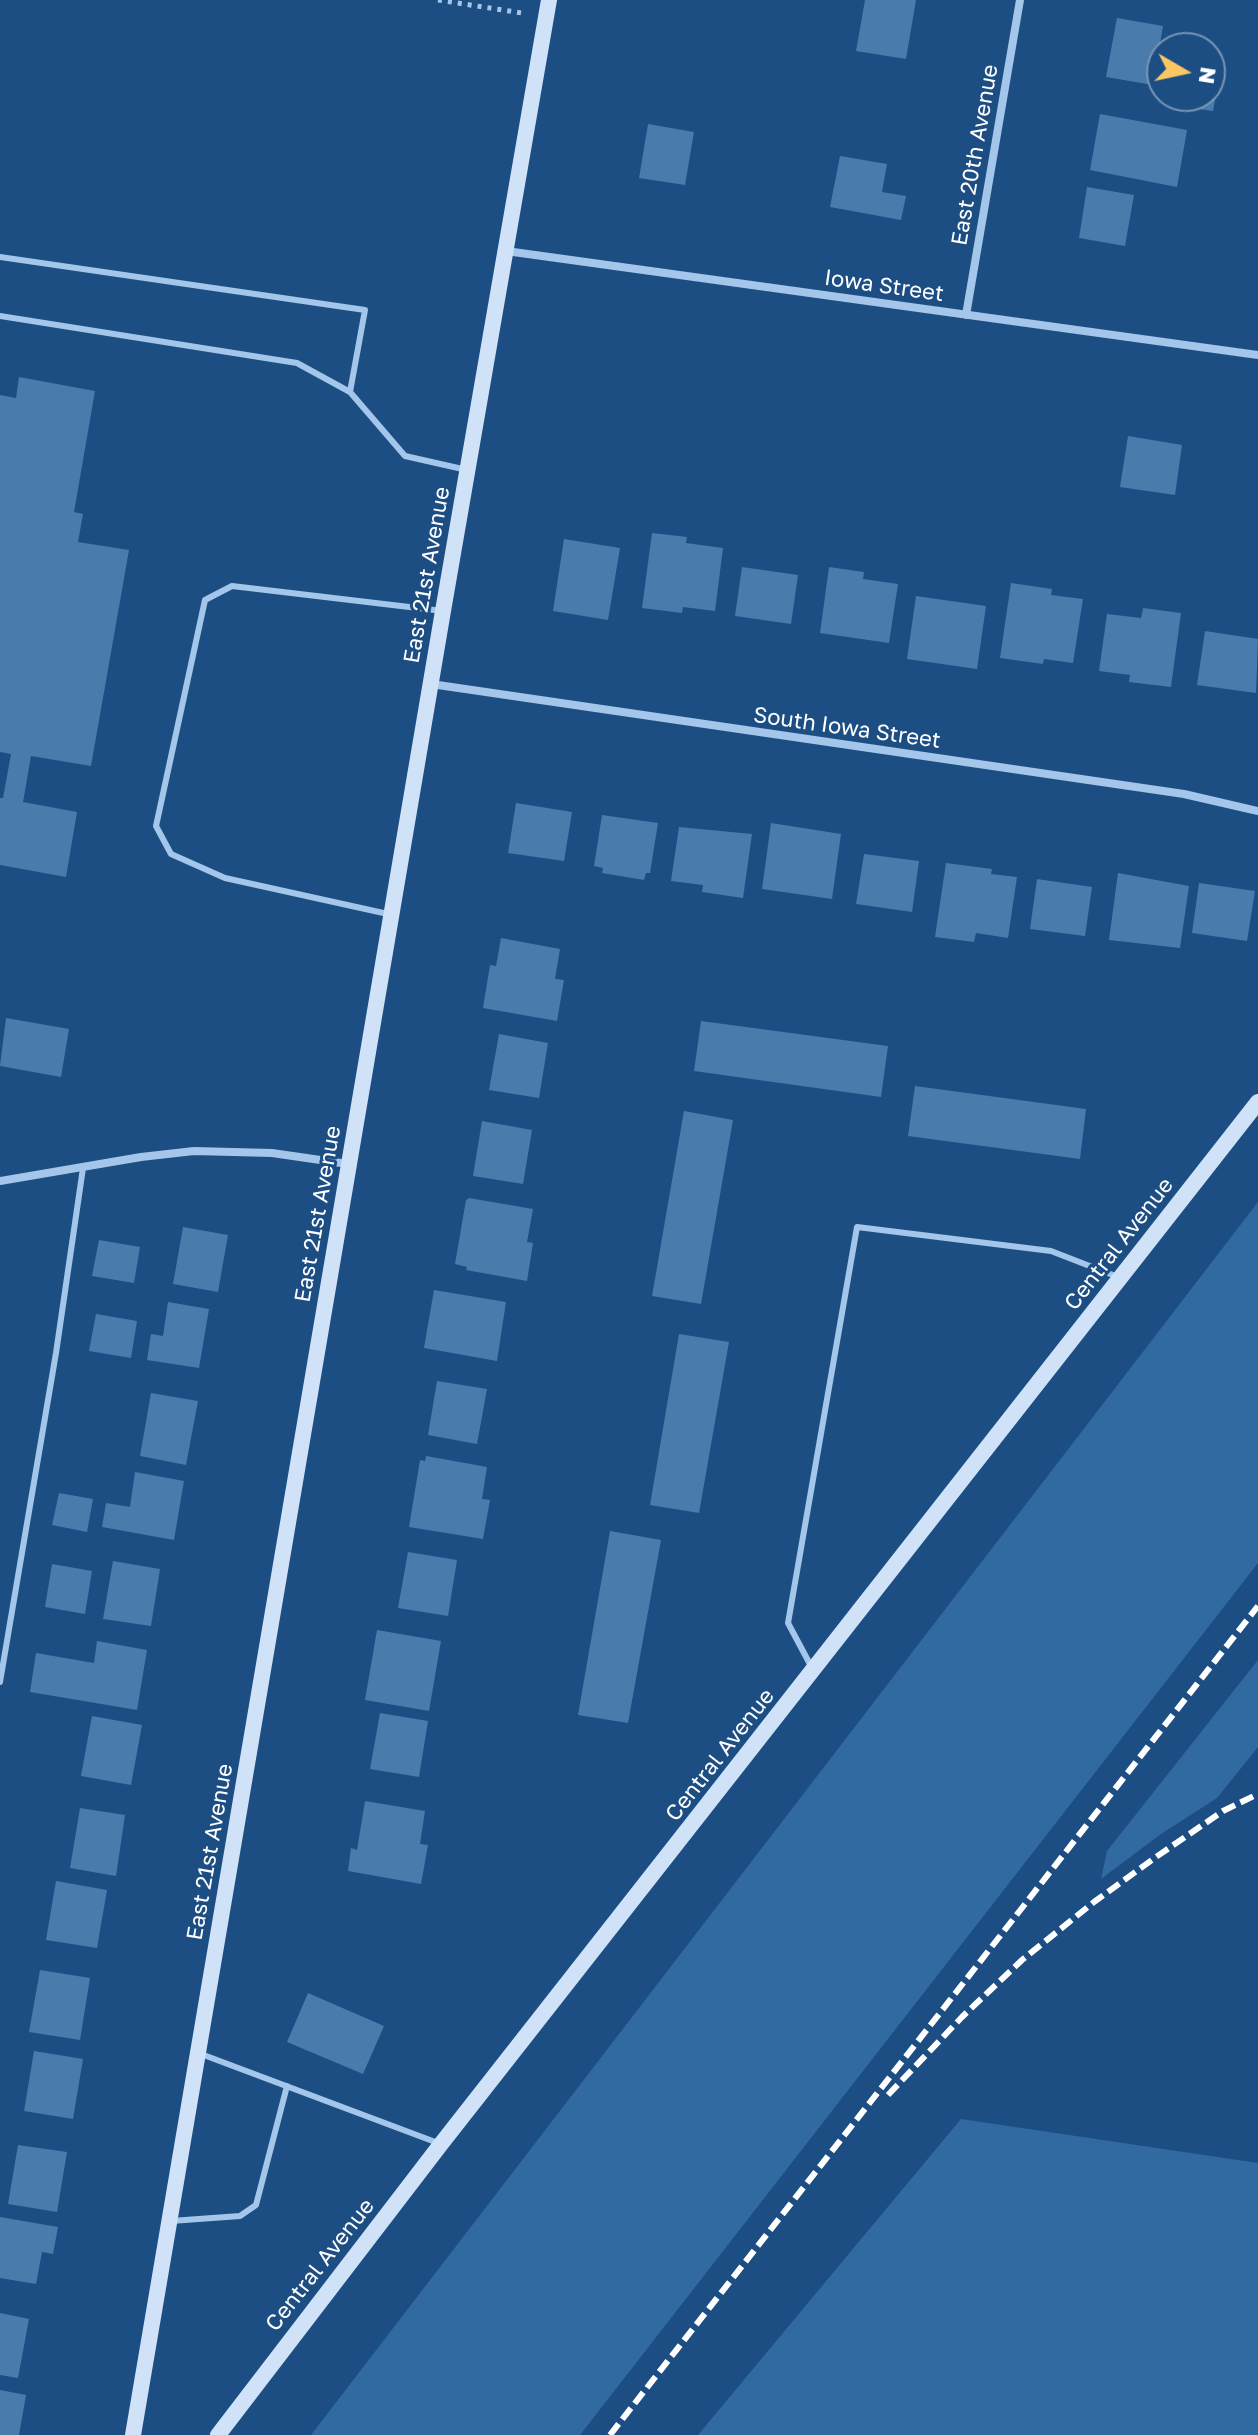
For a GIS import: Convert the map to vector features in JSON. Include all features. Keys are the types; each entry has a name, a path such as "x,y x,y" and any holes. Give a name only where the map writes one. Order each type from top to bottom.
{"street":[{"name":"East 20th Avenue","path":"966,315 1020,0"},
{"name":"East 21st Avenue","path":"133,2435 548,8"},
{"name":"Iowa Street","path":"506,251 1258,355"},
{"name":"South Iowa Street","path":"431,684 1184,794 1258,811"},
{"name":"Central Avenue","path":"218,2435 441,2144 1258,1102"},
{"path":"0,1181 167,1153 272,1153 349,1165"}],"lane":[{"path":"0,257 365,310 350,392"},
{"path":"0,316 297,363 350,392 405,456 467,470"},
{"path":"392,914 225,878 171,854 156,826 205,600 232,586 443,611"},
{"path":"0,1682 56,1353 83,1168"},
{"path":"813,1671 788,1623 857,1227 1051,1251 1121,1278"},
{"path":"198,2053 441,2144"},
{"path":"169,2221 240,2216 256,2205 287,2086"}],"path":[{"path":"438,0 548,8"}],"shaded area":[{"path":"1258,1202 1258,1563 580,2435 311,2435"},
{"path":"1258,1660 1258,1747 1217,1798 1161,1834 1101,1879 1107,1851"},
{"path":"961,2119 1258,2163 1258,2435 698,2435"}],"building":[{"path":"865,0 916,0 906,59 856,51"},
{"path":"1117,18 1163,26 1162,32 1146,32 1146,84 1106,77"},
{"path":"1100,114 1187,130 1177,187 1090,170"},
{"path":"648,124 694,132 685,185 639,178"},
{"path":"840,156 887,164 882,192 906,196 901,220 830,207"},
{"path":"1087,187 1134,195 1125,246 1079,238"},
{"path":"19,377 95,391 74,512 83,514 78,542 129,550 91,766 31,756 23,802 77,812 66,877 0,865 0,798 3,798 11,754 0,752 0,395 16,398"},
{"path":"1128,436 1182,445 1175,495 1120,487"},
{"path":"652,533 687,537 686,543 723,548 715,611 683,607 682,613 642,608"},
{"path":"564,539 620,548 608,620 553,611"},
{"path":"742,567 798,575 791,624 735,616"},
{"path":"829,567 864,572 863,579 898,584 889,643 820,633"},
{"path":"1011,583 1052,589 1051,595 1083,599 1073,663 1044,659 1043,664 1000,658"},
{"path":"916,596 986,606 977,669 907,659"},
{"path":"1143,608 1181,613 1171,687 1129,682 1130,675 1099,671 1107,614 1141,618"},
{"path":"1205,631 1258,639 1256,693 1197,685"},
{"path":"516,803 572,812 564,861 508,853"},
{"path":"602,815 658,823 650,873 646,873 644,880 602,873 603,868 594,866"},
{"path":"771,823 841,834 832,899 762,889"},
{"path":"679,827 752,834 743,898 702,892 703,885 671,881"},
{"path":"864,854 919,861 912,912 856,904"},
{"path":"946,863 992,869 991,874 1017,877 1008,938 976,933 974,942 935,937"},
{"path":"1118,873 1189,886 1180,948 1109,940"},
{"path":"1037,879 1092,887 1085,936 1030,929"},
{"path":"1199,883 1255,891 1247,941 1192,933"},
{"path":"501,938 560,949 555,979 564,980 557,1021 483,1008 490,965 496,966"},
{"path":"6,1018 69,1029 61,1077 0,1066"},
{"path":"701,1021 888,1046 881,1097 694,1071"},
{"path":"499,1034 548,1043 539,1098 489,1090"},
{"path":"915,1086 1086,1109 1080,1159 908,1136"},
{"path":"684,1111 733,1120 701,1304 652,1296"},
{"path":"482,1121 532,1130 523,1184 473,1176"},
{"path":"466,1200 533,1209 527,1242 533,1243 527,1281 466,1270 467,1267 455,1264"},
{"path":"183,1227 228,1235 218,1292 173,1284"},
{"path":"99,1240 140,1247 134,1283 92,1276"},
{"path":"434,1290 506,1302 497,1361 424,1348"},
{"path":"168,1302 209,1309 199,1368 147,1360 151,1334 163,1336"},
{"path":"96,1314 137,1321 131,1358 89,1351"},
{"path":"679,1334 729,1342 699,1513 650,1505"},
{"path":"437,1381 487,1389 477,1444 428,1435"},
{"path":"151,1393 198,1401 186,1465 140,1456"},
{"path":"426,1456 487,1467 482,1499 490,1500 483,1539 409,1527 420,1460 425,1461"},
{"path":"135,1472 184,1481 174,1540 102,1527 106,1503 130,1507"},
{"path":"59,1493 93,1499 87,1532 52,1525"},
{"path":"610,1531 661,1540 628,1723 578,1715"},
{"path":"408,1552 457,1560 448,1616 398,1608"},
{"path":"113,1561 160,1569 151,1626 103,1619"},
{"path":"52,1564 92,1571 85,1614 45,1607"},
{"path":"377,1630 441,1641 429,1711 365,1700"},
{"path":"97,1641 147,1650 137,1710 30,1692 36,1653 94,1663"},
{"path":"380,1713 428,1721 419,1777 370,1769"},
{"path":"92,1716 142,1725 131,1785 81,1776"},
{"path":"365,1801 425,1811 420,1844 428,1845 421,1884 348,1871 351,1848 357,1850"},
{"path":"80,1808 125,1815 116,1876 70,1868"},
{"path":"56,1881 107,1890 97,1948 46,1940"},
{"path":"40,1970 90,1978 80,2040 29,2032"},
{"path":"308,1993 384,2026 363,2074 287,2042"},
{"path":"34,2051 83,2059 73,2119 24,2111"},
{"path":"18,2145 67,2152 57,2212 8,2204"},
{"path":"0,2217 58,2227 53,2254 42,2252 36,2284 0,2278"},
{"path":"0,2313 29,2319 18,2378 0,2375"},
{"path":"0,2390 26,2395 19,2435 0,2435"}],"railway":[{"path":"610,2435 1258,1606"},
{"path":"888,2095 962,2017 1022,1960 1156,1857 1223,1811 1258,1794"}]}
